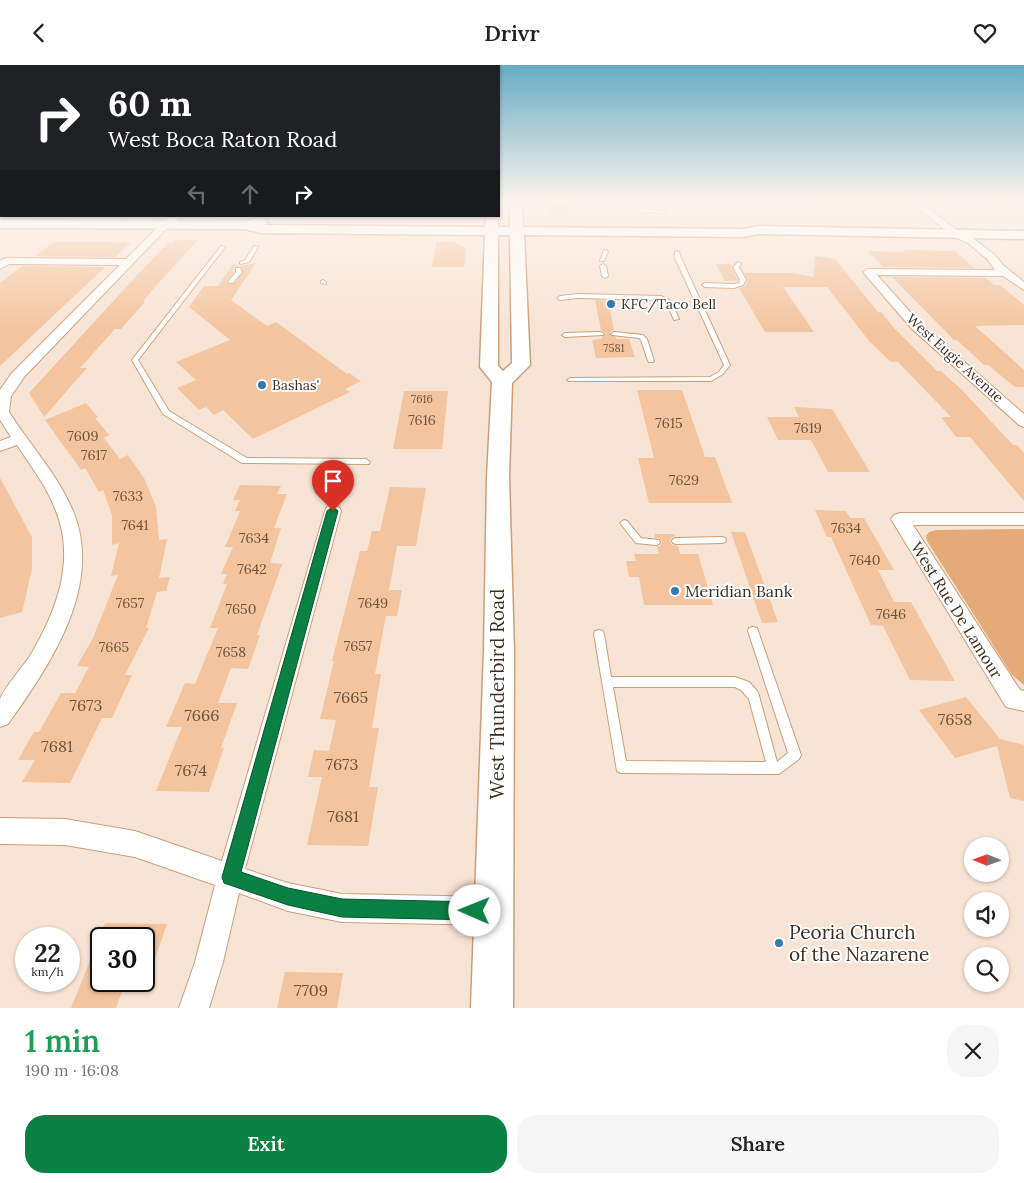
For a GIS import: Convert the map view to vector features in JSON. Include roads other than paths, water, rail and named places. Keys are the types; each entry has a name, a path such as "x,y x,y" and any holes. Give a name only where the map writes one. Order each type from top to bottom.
{"main road":[{"path":"492,244 489,367 502,381 521,365 517,244"},
{"name":"West Thunderbird Road","path":"492,1008 498,651 498,477 502,381"}],"street":[{"path":"0,716 43,653 58,623 72,575 74,552 66,513 55,492 2,412 3,396 10,384 147,244"},
{"path":"964,244 1024,287"},
{"path":"3,263 130,262"},
{"name":"West Eugie Avenue","path":"1005,272 868,272 916,326 1024,422"},
{"path":"1005,272 1024,277"},
{"path":"0,447 19,439"},
{"path":"194,1008 209,962 230,877 333,511"},
{"name":"West Rue De Lamour","path":"1019,701 900,519 1024,519"},
{"path":"0,831 65,833 135,844 288,897 342,908 494,911"}],"lane":[{"path":"223,247 135,360 166,411 245,461 366,462"},
{"path":"231,282 256,247"},
{"path":"606,251 605,263 608,276"},
{"path":"570,380 712,379 721,373 727,365 678,259 677,252"},
{"path":"705,285 734,286 741,284 743,280 736,267 738,264"},
{"path":"560,298 578,296 661,299 669,302 676,319"},
{"path":"565,335 601,334"},
{"path":"615,334 636,334 644,339 651,361"},
{"path":"624,523 639,541 657,545"},
{"path":"677,545 689,541 722,540"},
{"path":"599,634 621,767 779,768 796,755 753,631"},
{"path":"607,682 735,682 745,686 754,696 773,767"}],"place":[{"name":"KFC/Taco Bell","path":"611,304"},
{"name":"Bashas'","path":"262,385"},
{"name":"Meridian Bank","path":"675,591"},
{"name":"Peoria Church of the Nazarene","path":"779,943"}]}
